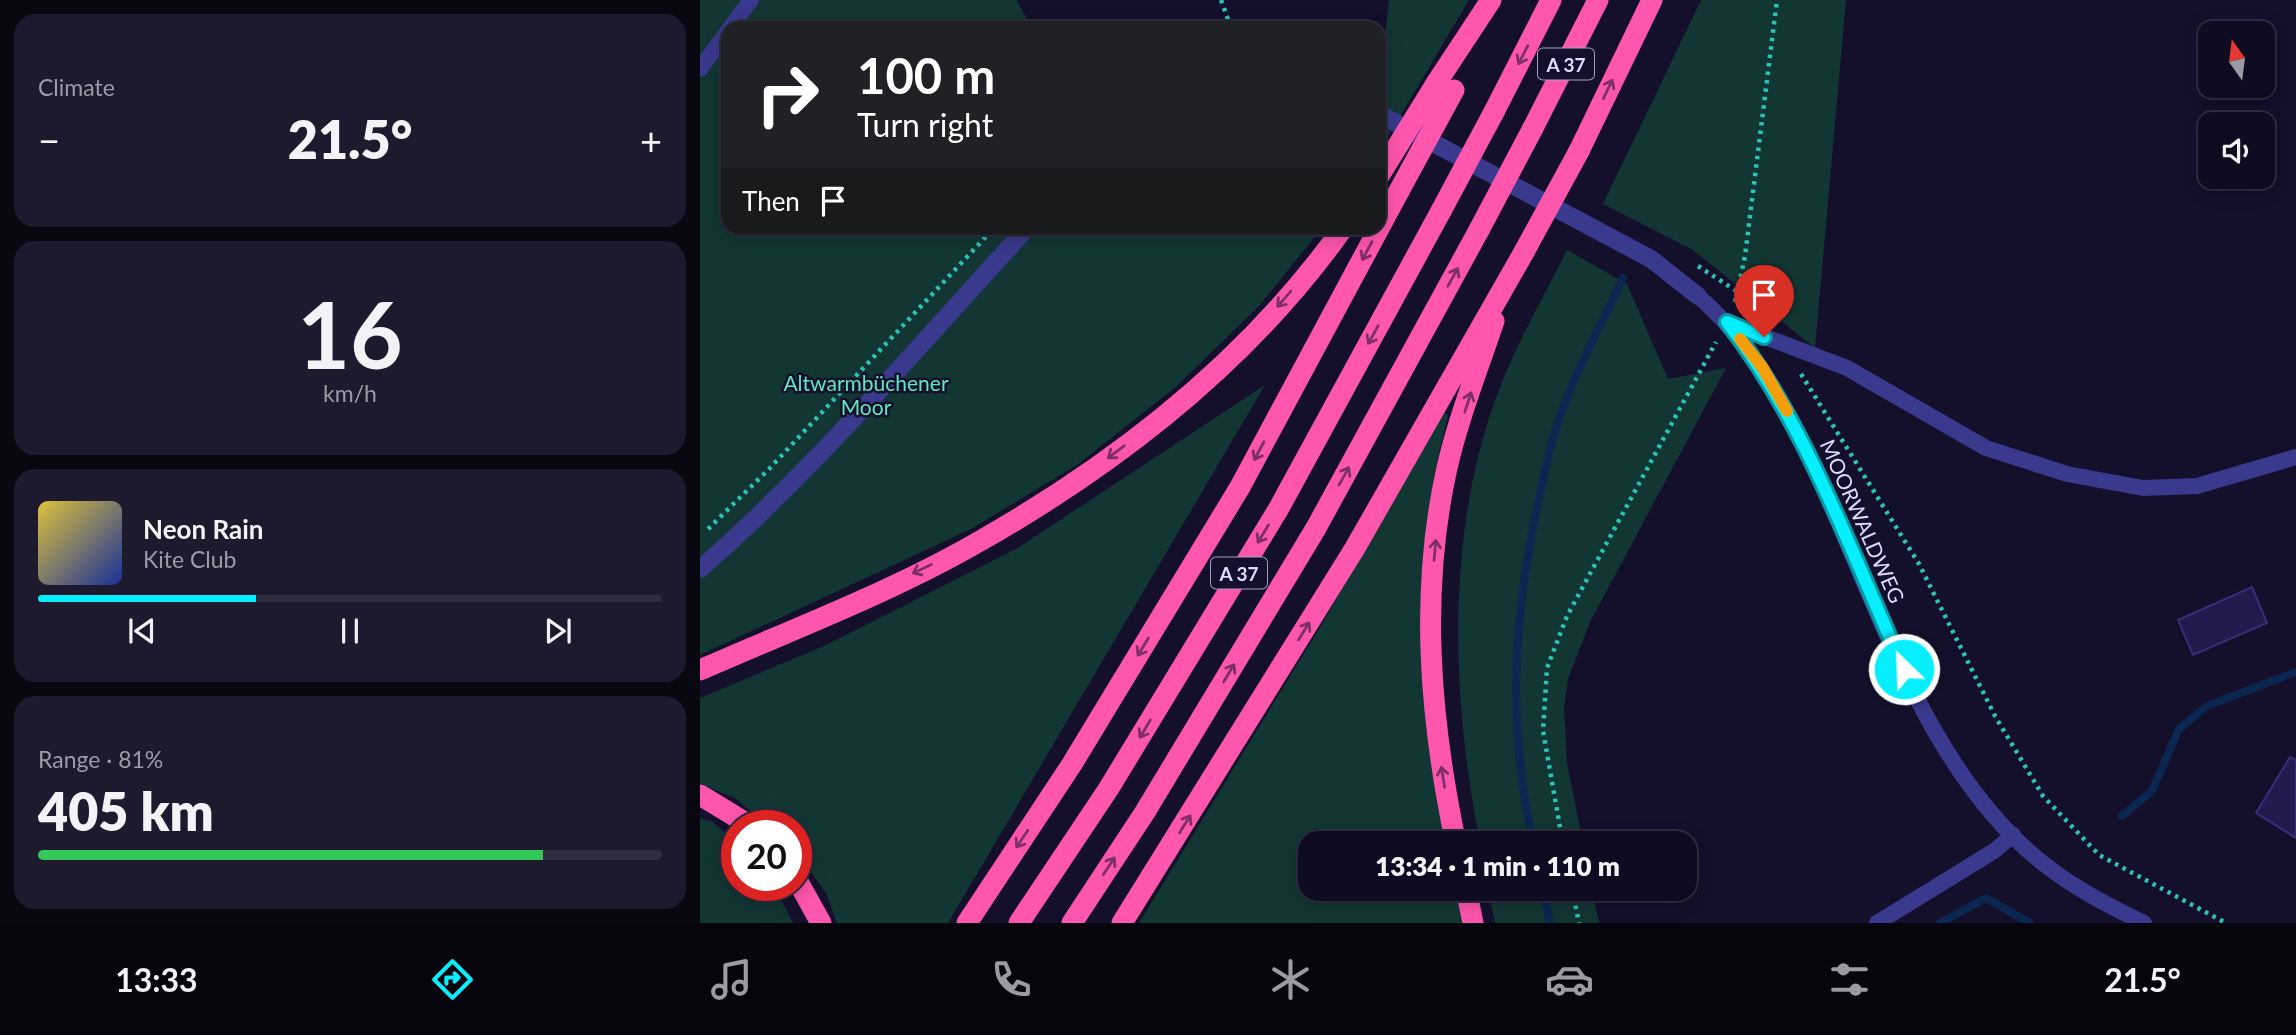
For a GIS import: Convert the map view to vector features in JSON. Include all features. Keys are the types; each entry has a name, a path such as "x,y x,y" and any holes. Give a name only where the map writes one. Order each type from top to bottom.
{"highway":[{"name":"A 37","path":"1019,923 1109,788 1279,508 1441,211 1551,0"},
{"name":"A 37","path":"1072,923 1145,811 1316,528 1479,230 1598,0"},
{"path":"1122,923 1355,548 1524,252 1578,151 1652,0"},
{"path":"1386,215 1446,86 1489,4"},
{"path":"1386,167 1446,86"},
{"path":"700,670 979,542 1085,476 1188,398 1269,317 1337,235"},
{"path":"967,923 1072,764 1240,487 1375,235"},
{"path":"1453,831 1443,779 1432,695 1430,613 1436,541 1447,467 1509,278"},
{"path":"700,795 725,810"},
{"path":"809,901 821,923"},
{"path":"1468,901 1473,923"}],"street":[{"name":"MOORWALDWEG","path":"1386,118 1651,259 1698,296"},
{"path":"700,569 756,520 836,438 1021,235"}],"lane":[{"path":"735,21 751,0"},
{"path":"700,69 721,40"},
{"name":"MOORWALDWEG","path":"1698,296 1727,322 1762,367 1788,412 1914,691 1940,740 2013,835 2055,871 2101,902 2144,923"},
{"path":"1727,322 1847,368 1986,448 2067,474 2143,488 2197,486 2296,457"},
{"path":"1877,923 1994,851 2013,835"}],"path":[{"path":"1221,0 1228,21"},
{"path":"1561,831 1544,731 1547,668 1567,616 1727,322 1738,292 1745,256 1777,0"},
{"path":"700,537 769,469 987,235"},
{"path":"1574,901 1579,923"}],"green space":[{"name":"Altwarmbüchener Moor","path":"700,0 1017,0 1028,21 721,21 721,235 1316,235 1259,306 1177,386 1077,465 971,529 700,655"},
{"path":"1389,0 1469,0 1386,140 1386,27"},
{"path":"1701,0 1846,0 1815,348 1693,250 1603,204"},
{"path":"1567,250 1627,284 1668,379 1726,368 1590,622 1568,679 1564,708 1567,763 1581,831 1478,831 1464,733 1458,619 1468,506 1480,451 1496,398 1520,341"},
{"path":"1265,385 948,923 837,923 826,893 812,874 812,810 749,810 735,798 700,784 700,698 824,646 1016,549"},
{"path":"1442,411 1448,415 1427,525 1421,629 1428,733 1444,831 1298,831 1298,901 1458,901 1463,923 1139,923 1322,624"},
{"path":"700,818 713,822 721,829 721,901 782,901 793,923 700,923"},
{"path":"1490,901 1594,901 1599,923 1495,923"}],"building":[{"path":"2252,587 2267,623 2193,655 2178,620"},
{"path":"2290,757 2296,760 2296,838 2256,813"}],"waterway":[{"path":"1531,831 1520,762 1516,683 1521,604 1534,522 1558,422 1576,375 1623,278"},
{"path":"2122,816 2152,791 2179,729 2207,706 2296,672"},
{"path":"1940,923 1986,898 2030,923"},
{"path":"1545,901 1550,923"}],"slow traffic":[{"path":"1740,339 1762,367 1787,411"}],"route":[{"path":"1764,337 1727,322 1762,367 1788,412 1904,669"}]}
